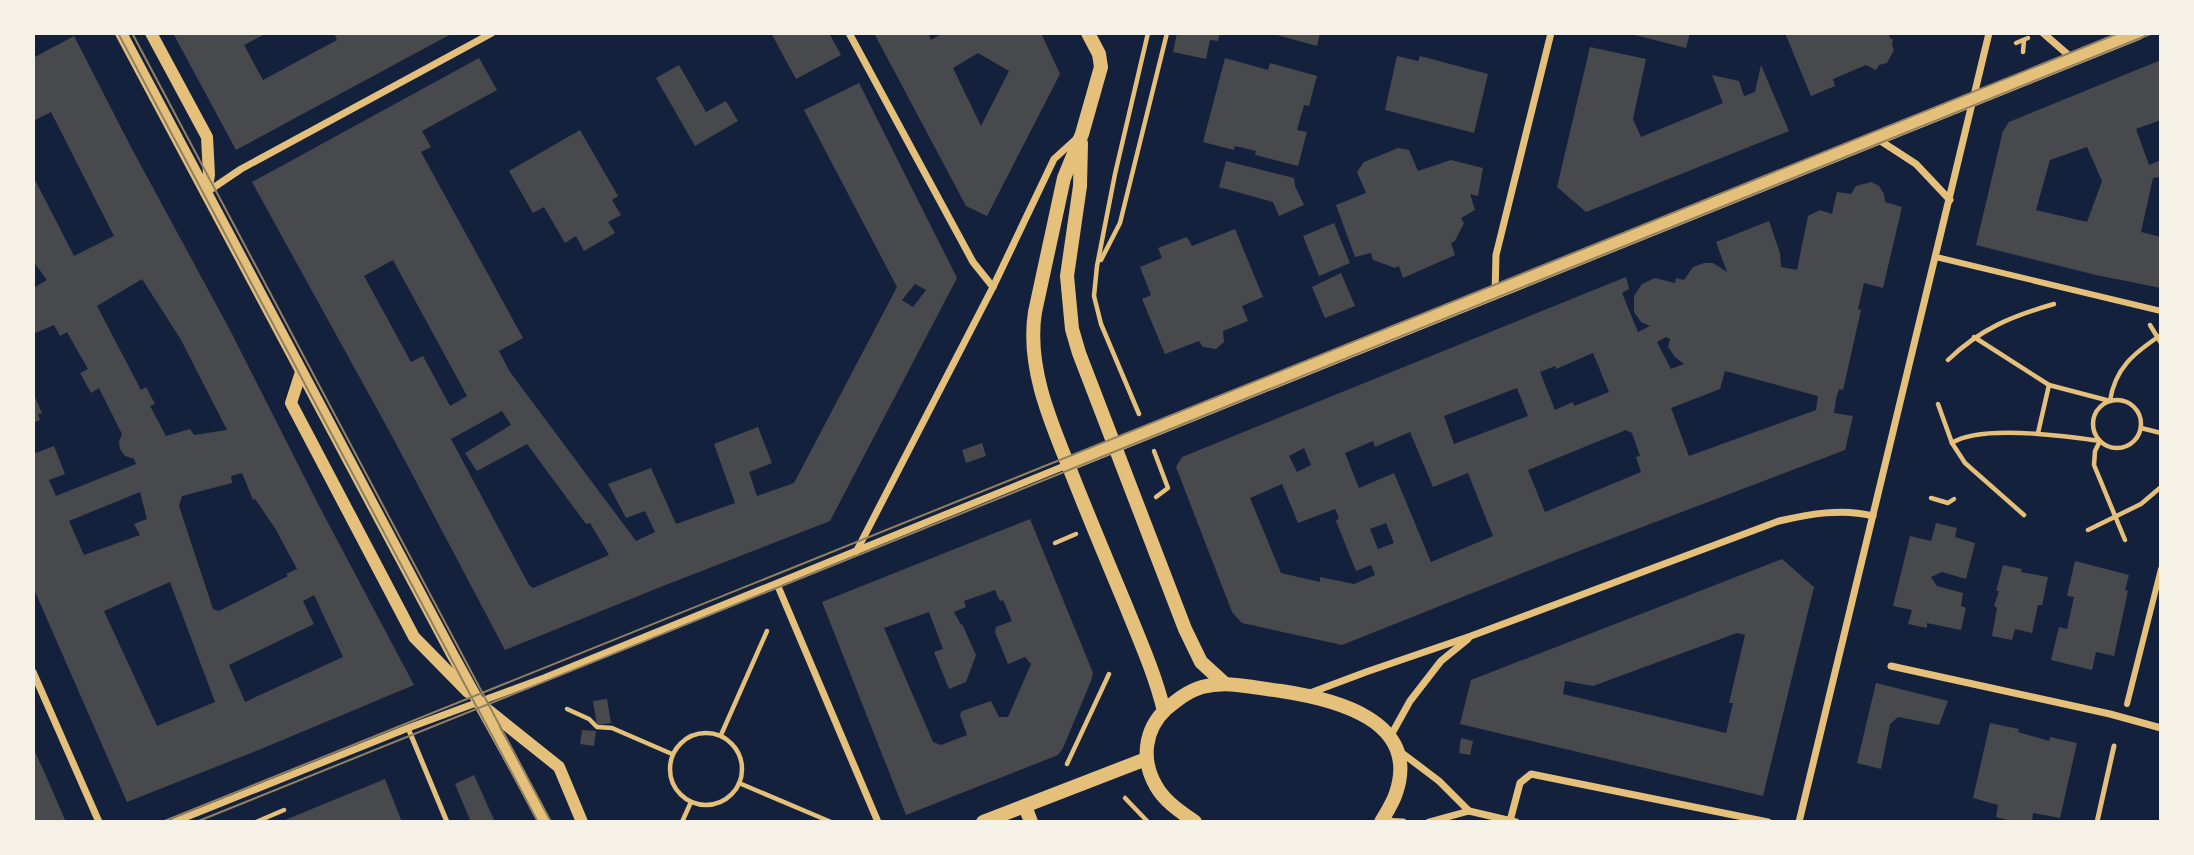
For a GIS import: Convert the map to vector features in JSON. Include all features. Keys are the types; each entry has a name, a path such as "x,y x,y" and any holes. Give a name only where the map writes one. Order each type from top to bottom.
{"main road":[{"path":"1088,33 1099,54 1101,67 1082,134 1064,178 1032,331 1036,372 1068,465 1150,665 1164,711"},
{"path":"1068,465 2138,33"},
{"path":"1082,134 1080,186 1067,276 1072,329 1185,629 1201,662 1224,683"},
{"path":"1195,822 1172,805 1157,787 1146,760 1147,741 1152,726 1164,711 1184,694 1200,687 1224,683 1336,702 1358,711 1377,724 1393,743 1400,777 1396,794 1382,822"},
{"path":"984,822 1146,760"},
{"path":"1025,806 1031,822"}],"street":[{"path":"121,33 478,702 545,822"},
{"path":"151,33 206,137 209,176 206,192"},
{"path":"206,192 241,169 492,33"},
{"path":"849,33 973,262 993,287"},
{"path":"1495,293 1496,255 1551,33"},
{"path":"1799,822 1989,33"},
{"path":"2043,33 2073,60"},
{"path":"856,552 993,287 1054,159 1082,134"},
{"path":"1876,138 1916,164 1950,200"},
{"path":"1936,257 2161,311"},
{"path":"301,372 291,403 414,637 478,702 559,767 582,822"},
{"path":"174,822 408,728 533,682 1068,465"},
{"path":"1306,695 1779,521 1826,513 1857,512 1873,516"},
{"path":"2127,704 2161,569"},
{"path":"777,584 878,822"},
{"path":"1469,811 1439,781 1393,743 1410,701 1441,662 1471,636"},
{"path":"1891,666 2161,727"},
{"path":"33,672 99,822"},
{"path":"1429,822 1469,811 1513,821 1520,783 1531,774 1768,822"},
{"path":"1382,822 1403,822"}],"lane":[{"path":"408,728 447,822"},
{"path":"2097,822 2114,746"}],"path":[{"path":"1136,406 1097,311 1094,296 1115,174 1148,33"},
{"path":"1097,267 1120,223 1167,33"},
{"path":"2016,43 2024,40 2024,52"},
{"path":"1948,360 1974,337 2004,320 2088,294"},
{"path":"1974,337 2049,385 2110,401 2118,400 2133,406 2141,420 2141,428 2134,442 2121,448 2106,446 2100,441 2095,434 2094,419 2097,411 2110,401 2117,376 2136,351 2161,335"},
{"path":"2038,433 2049,385"},
{"path":"1938,404 1952,443 1965,463 2024,515"},
{"path":"2141,428 2161,433"},
{"path":"1952,443 1966,436 2038,433 2100,441"},
{"path":"2100,441 2095,451 2094,464 2125,540"},
{"path":"1153,499 1168,488 1156,454"},
{"path":"2088,530 2141,503 2161,487"},
{"path":"1931,498 1948,503 1954,499"},
{"path":"721,736 767,631"},
{"path":"1066,764 1109,674"},
{"path":"567,709 589,719 597,727 612,728 672,754"},
{"path":"710,732 721,736 736,748 740,757 742,767 739,783 733,793 718,803 709,805 691,802 682,796 670,776 672,754 679,744 698,733 710,732"},
{"path":"739,783 831,822"},
{"path":"1125,798 1148,822"},
{"path":"682,822 691,802"},
{"path":"256,822 284,810"}],"building":[{"path":"173,33 267,33 244,45 263,80 337,40 334,33 453,33 236,150"},
{"path":"771,33 829,33 841,55 796,79"},
{"path":"874,33 928,33 931,40 943,33 1041,33 1060,74 987,216 966,206","holes":["978,53 1009,71 981,126 953,68"]},
{"path":"1177,33 1220,33 1218,41 1210,40 1206,59 1173,52"},
{"path":"1270,33 1320,33 1317,46"},
{"path":"1627,33 1690,33 1686,48"},
{"path":"1785,33 1888,33 1893,40 1894,50 1887,63 1879,65 1876,70 1866,65 1833,79 1835,86 1811,96"},
{"path":"74,36 414,685 127,802 33,587 33,454 54,446 65,474 49,480 56,496 136,464 134,459 125,456 120,449 122,434 99,388 91,393 80,373 88,369 67,332 60,336 54,325 33,334 33,288 47,280 33,261 33,176 74,256 114,236 51,112 33,121 33,58","holes":["142,279 180,338 227,430 194,435 190,429 166,436 150,406 155,404 146,387 141,390 97,306","242,473 253,500 255,499 275,528 297,569 219,611 213,609 179,506 182,496 232,483 231,476","140,492 147,519 134,524 140,535 84,555 69,521","170,582 215,702 157,726 104,611","314,595 343,657 245,702 229,665 314,624 303,601"]},
{"path":"1590,47 1646,59 1633,119 1641,137 1723,103 1712,75 1739,81 1744,96 1755,92 1761,65 1789,131 1586,212 1557,187"},
{"path":"1397,56 1418,61 1420,56 1488,74 1474,133 1385,110"},
{"path":"479,58 497,90 422,131 431,147 421,152 523,338 499,351 510,372 636,541 655,532 645,511 626,518 608,484 651,468 676,524 735,503 714,444 758,427 772,463 749,472 757,496 794,483 897,287 804,110 859,83 957,278 830,521 505,650 393,438 252,182","holes":["393,260 467,396 450,406 423,356 411,362 364,276","915,284 926,290 913,307 902,300","502,411 511,425 465,453 477,471 527,444 586,524 590,523 609,555 533,588 451,439"]},
{"path":"1225,58 1268,70 1270,63 1317,76 1309,106 1304,105 1297,130 1307,132 1298,166 1255,155 1256,151 1235,146 1234,150 1203,142"},
{"path":"2161,60 2161,120 2136,129 2149,165 2161,160 2161,177 2153,178 2141,232 2161,237 2161,288 1976,245 2003,131 2009,122","holes":["2087,147 2102,181 2087,222 2036,210 2050,160"]},
{"path":"679,65 706,112 726,101 738,121 695,146 656,78"},
{"path":"580,130 618,196 612,200 621,215 608,222 615,233 584,251 576,236 565,243 544,207 533,213 509,171"},
{"path":"1398,148 1409,150 1418,171 1451,160 1483,168 1478,196 1470,194 1475,210 1461,218 1464,223 1455,241 1451,243 1455,255 1403,278 1399,266 1395,268 1373,260 1371,253 1355,257 1336,205 1366,193 1357,172 1364,162"},
{"path":"1226,161 1294,178 1304,205 1279,216 1273,202 1219,187"},
{"path":"1871,182 1879,186 1885,202 1902,207 1883,288 1864,283 1858,309 1861,310 1843,390 1839,389 1836,399 1834,413 1853,416 1845,450 1558,559 1342,645 1242,623 1232,612 1176,467 1182,457 1626,277 1629,289 1622,293 1638,332 1650,326 1641,322 1634,312 1634,296 1642,284 1655,278 1675,283 1676,278 1684,280 1693,267 1704,263 1713,263 1727,272 1716,242 1769,221 1780,253 1781,267 1797,270 1808,216 1820,210 1832,214 1837,192 1851,194 1856,186","holes":["1666,337 1670,339 1668,347 1684,364 1671,369 1657,342","1593,353 1609,392 1574,406 1573,402 1555,410 1540,372 1555,366 1556,369","1725,371 1818,396 1816,410 1689,456 1671,408 1720,389","1517,388 1528,416 1454,444 1444,416","1626,430 1632,433 1640,456 1636,457 1641,472 1545,512 1528,470","1410,432 1433,487 1468,473 1493,536 1431,562 1394,473 1359,488 1345,453 1373,441 1375,447","1304,448 1311,465 1297,472 1289,456","1282,484 1298,523 1335,509 1339,518 1336,521 1356,571 1371,565 1375,575 1354,584 1320,577 1320,582 1281,573 1250,498","1386,523 1394,543 1378,549 1370,529"]},
{"path":"1334,223 1350,263 1319,276 1303,236"},
{"path":"1235,229 1263,297 1242,306 1248,321 1223,331 1224,342 1216,349 1203,347 1199,341 1165,354 1142,299 1151,295 1140,267 1162,258 1158,248 1187,237 1192,246"},
{"path":"1341,273 1355,306 1325,318 1312,287"},
{"path":"33,393 42,413 38,414 40,420 33,423"},
{"path":"982,443 986,456 966,463 962,450"},
{"path":"1030,519 1093,673 1063,748 1058,755 906,815 822,602","holes":["995,590 1000,601 1003,600 1012,621 996,627 995,632 1008,664 1025,657 1031,664 1008,717 999,717 991,701 962,711 960,715 967,735 941,745 933,742 884,628 929,612 943,649 934,652 949,689 966,682 976,655 954,612 966,607 964,601"]},
{"path":"1936,523 1957,528 1955,537 1975,543 1966,579 1942,572 1931,577 1937,586 1963,593 1961,606 1966,608 1961,630 1927,623 1927,628 1908,624 1912,610 1893,606 1910,536 1931,541"},
{"path":"1782,559 1814,587 1763,796 1460,724 1471,680","holes":["1737,633 1745,635 1729,703 1733,703 1726,733 1563,694 1565,681 1593,686"]},
{"path":"2075,561 2129,575 2114,656 2096,652 2092,670 2051,660 2059,627 2067,629 2074,597 2067,596"},
{"path":"2003,565 2022,569 2021,572 2048,577 2032,633 2015,629 2012,640 1992,636 1997,608 1994,606 1999,591 1996,591"},
{"path":"1876,683 1948,701 1939,725 1898,717 1890,724 1881,769 1857,763"},
{"path":"607,699 611,723 597,725 593,701"},
{"path":"1990,723 2019,729 2018,732 2049,741 2050,737 2077,743 2060,818 2033,813 2032,822 2015,822 1996,817 1998,805 1973,798"},
{"path":"582,730 596,731 594,746 580,744"},
{"path":"1461,738 1473,741 1470,755 1459,753"},
{"path":"33,748 43,769 66,822 33,822"},
{"path":"474,775 495,822 471,822 455,784"},
{"path":"385,779 402,822 280,822"}],"tram line":[{"path":"118,33 538,822"},
{"path":"132,33 551,822"},
{"path":"162,822 2119,33"},
{"path":"196,822 2153,33"}]}
